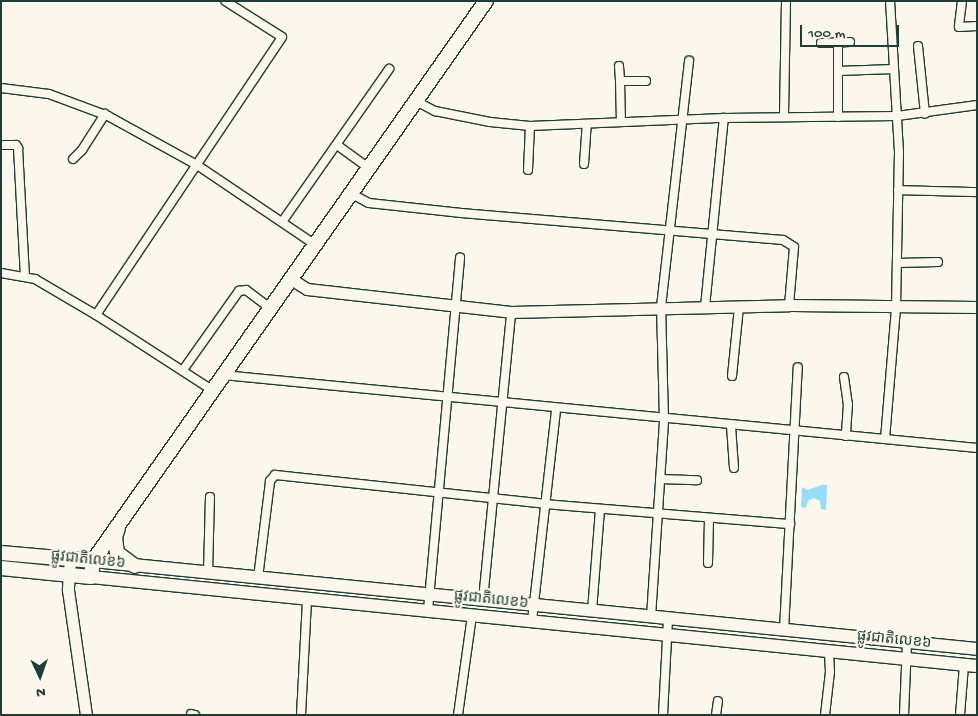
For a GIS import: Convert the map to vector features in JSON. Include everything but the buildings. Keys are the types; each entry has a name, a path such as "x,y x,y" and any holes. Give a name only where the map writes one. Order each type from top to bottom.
{"highway":[{"path":"91,577 93,561 414,100 486,1"},
{"path":"121,521 115,537 117,553 135,566"},
{"name":"ផ្លូវជាតិលេខ៦","path":"1,553 93,561"},
{"name":"ផ្លូវជាតិលេខ៦","path":"1,568 91,577"}],"main road":[{"name":"ផ្លូវជាតិលេខ៦","path":"93,561 977,649"},
{"name":"ផ្លូវជាតិលេខ៦","path":"91,577 970,665"}],"street":[{"path":"96,314 282,37 225,1"},
{"path":"784,116 786,1"},
{"path":"885,439 896,308 898,190 898,116 890,1"},
{"path":"962,1 960,27 977,26"},
{"path":"820,43 838,44 850,42"},
{"path":"838,44 838,117"},
{"path":"918,46 925,114"},
{"path":"651,617 664,420 662,307 689,61"},
{"path":"619,66 621,122"},
{"path":"282,222 389,69"},
{"path":"838,71 894,69"},
{"path":"620,81 646,81"},
{"path":"1,88 49,94 104,114 197,165 314,244"},
{"path":"414,100 443,113 530,126 784,116 898,116 925,114 977,104"},
{"path":"73,159 82,150 104,114"},
{"path":"705,307 724,118"},
{"path":"584,164 587,125"},
{"path":"528,170 530,126"},
{"path":"1,145 16,145 18,148 25,276"},
{"path":"337,145 367,167"},
{"path":"898,190 977,192"},
{"path":"350,193 369,203 783,240 793,244 789,305"},
{"path":"428,610 460,257"},
{"path":"897,262 938,262"},
{"path":"1,273 25,276 96,314 212,390"},
{"path":"291,279 307,289 511,312 789,305 896,308 977,307"},
{"path":"183,370 239,291 246,290 270,308"},
{"path":"732,376 739,307"},
{"path":"483,600 511,312"},
{"path":"784,630 793,431 798,368"},
{"path":"223,375 664,420 977,448"},
{"path":"844,377 848,404 846,436"},
{"path":"532,621 556,409"},
{"path":"731,426 734,468"},
{"path":"258,578 272,476 545,504 790,524"},
{"path":"660,479 697,480"},
{"path":"208,573 210,497"},
{"path":"592,611 600,508"},
{"path":"708,563 709,518"},
{"path":"70,559 68,590 86,715"},
{"path":"301,715 307,598"},
{"path":"458,715 472,615"},
{"path":"663,715 668,618"},
{"path":"904,715 908,642"},
{"path":"825,715 830,672 829,650"},
{"path":"960,715 963,686 970,665"},
{"path":"963,686 967,690 965,715"},
{"path":"716,715 718,701"}],"water":[{"path":"827,485 826,510 821,509 820,501 814,498 809,500 805,508 801,507 802,487 807,490"}]}
